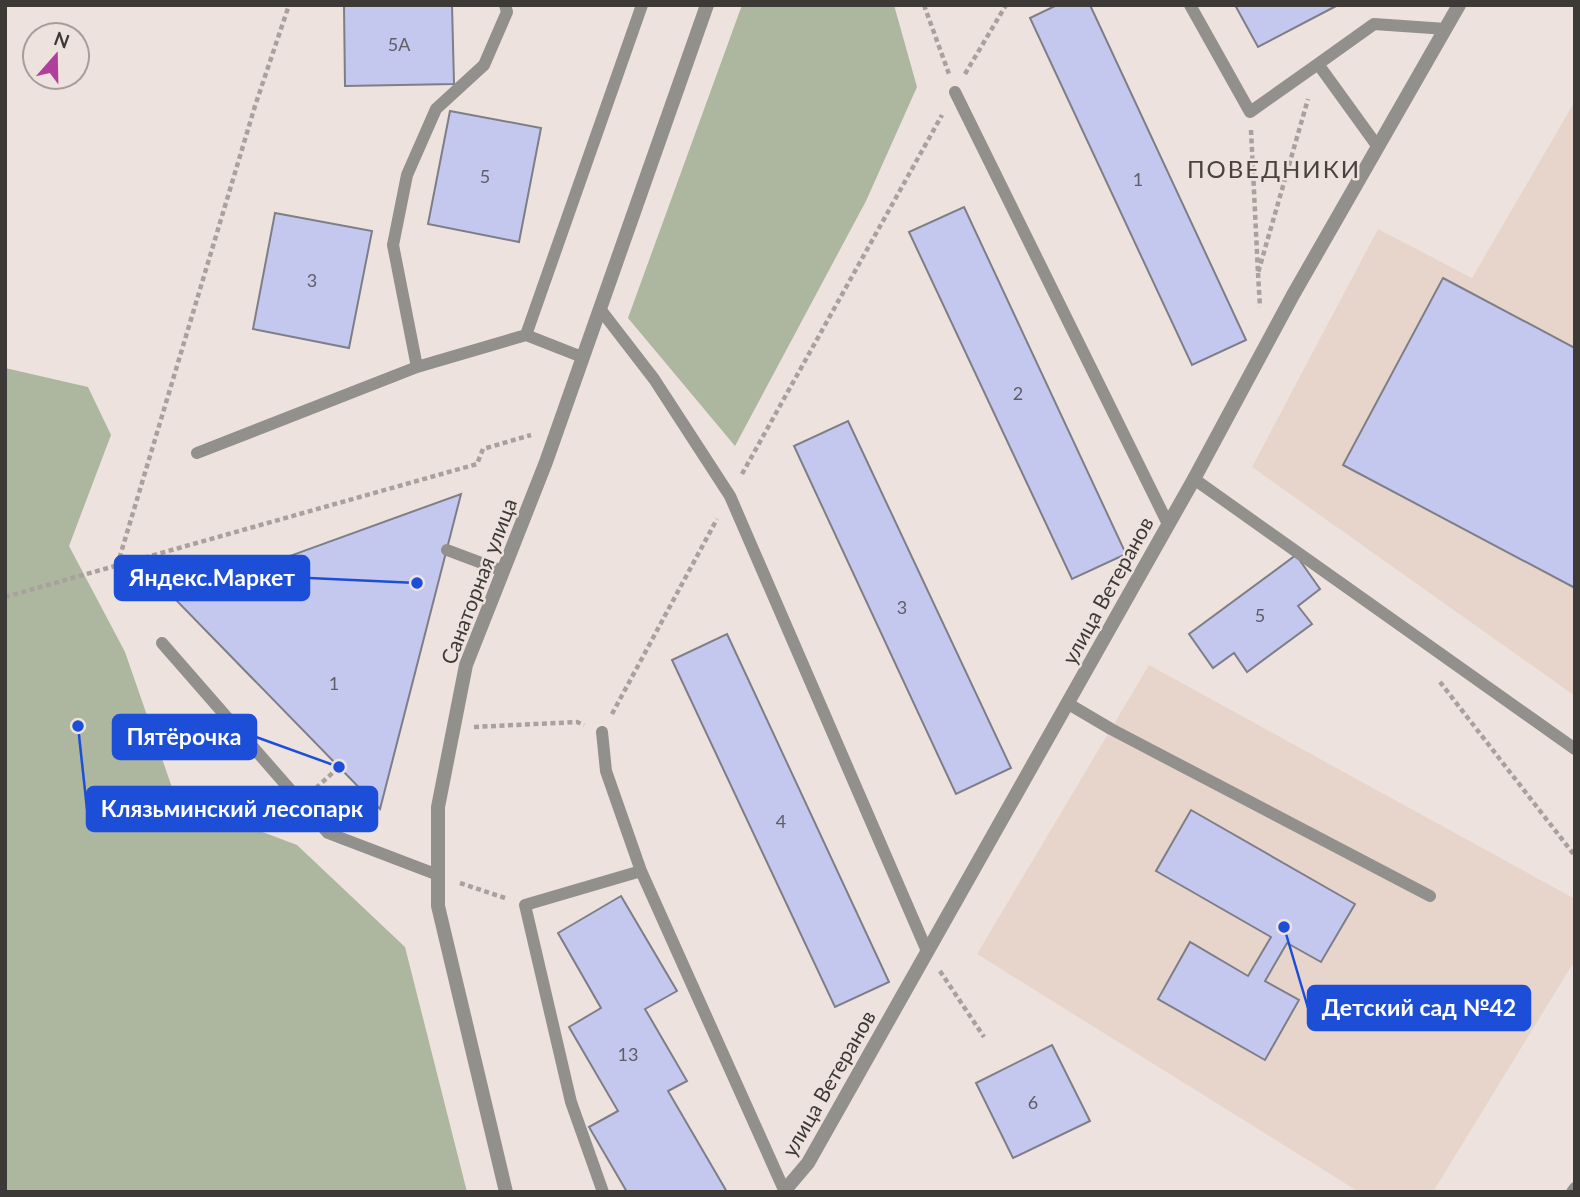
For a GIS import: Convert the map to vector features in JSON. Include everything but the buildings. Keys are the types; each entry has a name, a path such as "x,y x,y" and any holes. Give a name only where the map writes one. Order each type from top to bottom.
{"street":[{"name":"Санаторная улица","path":"506,1192 438,906 444,877 438,807 466,665 546,462 707,5"},
{"name":"улица Ветеранов","path":"785,1191 808,1163 1194,479 1293,295 1459,5"}],"lane":[{"path":"416,367 393,244 407,175 436,109 484,65 507,12 505,5"},
{"path":"526,335 642,5"},
{"path":"1190,5 1250,112 1374,24 1446,29"},
{"path":"1318,64 1378,147"},
{"path":"955,92 1168,524"},
{"path":"600,309 654,379 730,496 928,951"},
{"path":"197,453 416,367 526,335 582,357"},
{"path":"1194,479 1575,749"},
{"path":"447,550 503,571"},
{"path":"162,643 328,833 444,877"},
{"path":"1067,703 1111,729 1430,896"},
{"path":"602,732 606,771 641,871 785,1191"},
{"path":"603,1192 571,1102 525,905 641,871"}],"path":[{"path":"117,566 255,106 289,5"},
{"path":"924,5 955,92"},
{"path":"466,728 577,722 602,732 730,496 1006,5"},
{"path":"1250,112 1258,273 1318,64"},
{"path":"5,597 477,464 483,449 534,435 537,425"},
{"path":"1432,671 1575,856"},
{"path":"301,802 339,767"},
{"path":"444,877 525,905"},
{"path":"928,951 984,1037"}],"shaded area":[{"path":"1575,101 1575,696 1252,467 1378,229 1472,278"},
{"path":"1149,665 1575,899 1575,960 1433,1192 1359,1192 977,954"}],"green space":[{"path":"742,5 894,5 917,87 866,201 735,446 628,318"},
{"path":"5,368 88,387 111,435 69,546 125,652 176,799 297,845 405,947 467,1192 5,1192"}],"place":[{"name":"Яндекс.Маркет","path":"417,583"},
{"name":"Клязьминский лесопарк","path":"78,726"},
{"name":"Пятёрочка","path":"339,767"},
{"name":"Детский сад №42","path":"1284,927"}],"district":[{"name":"ПОВЕДНИКИ","path":"1274,168"}]}
